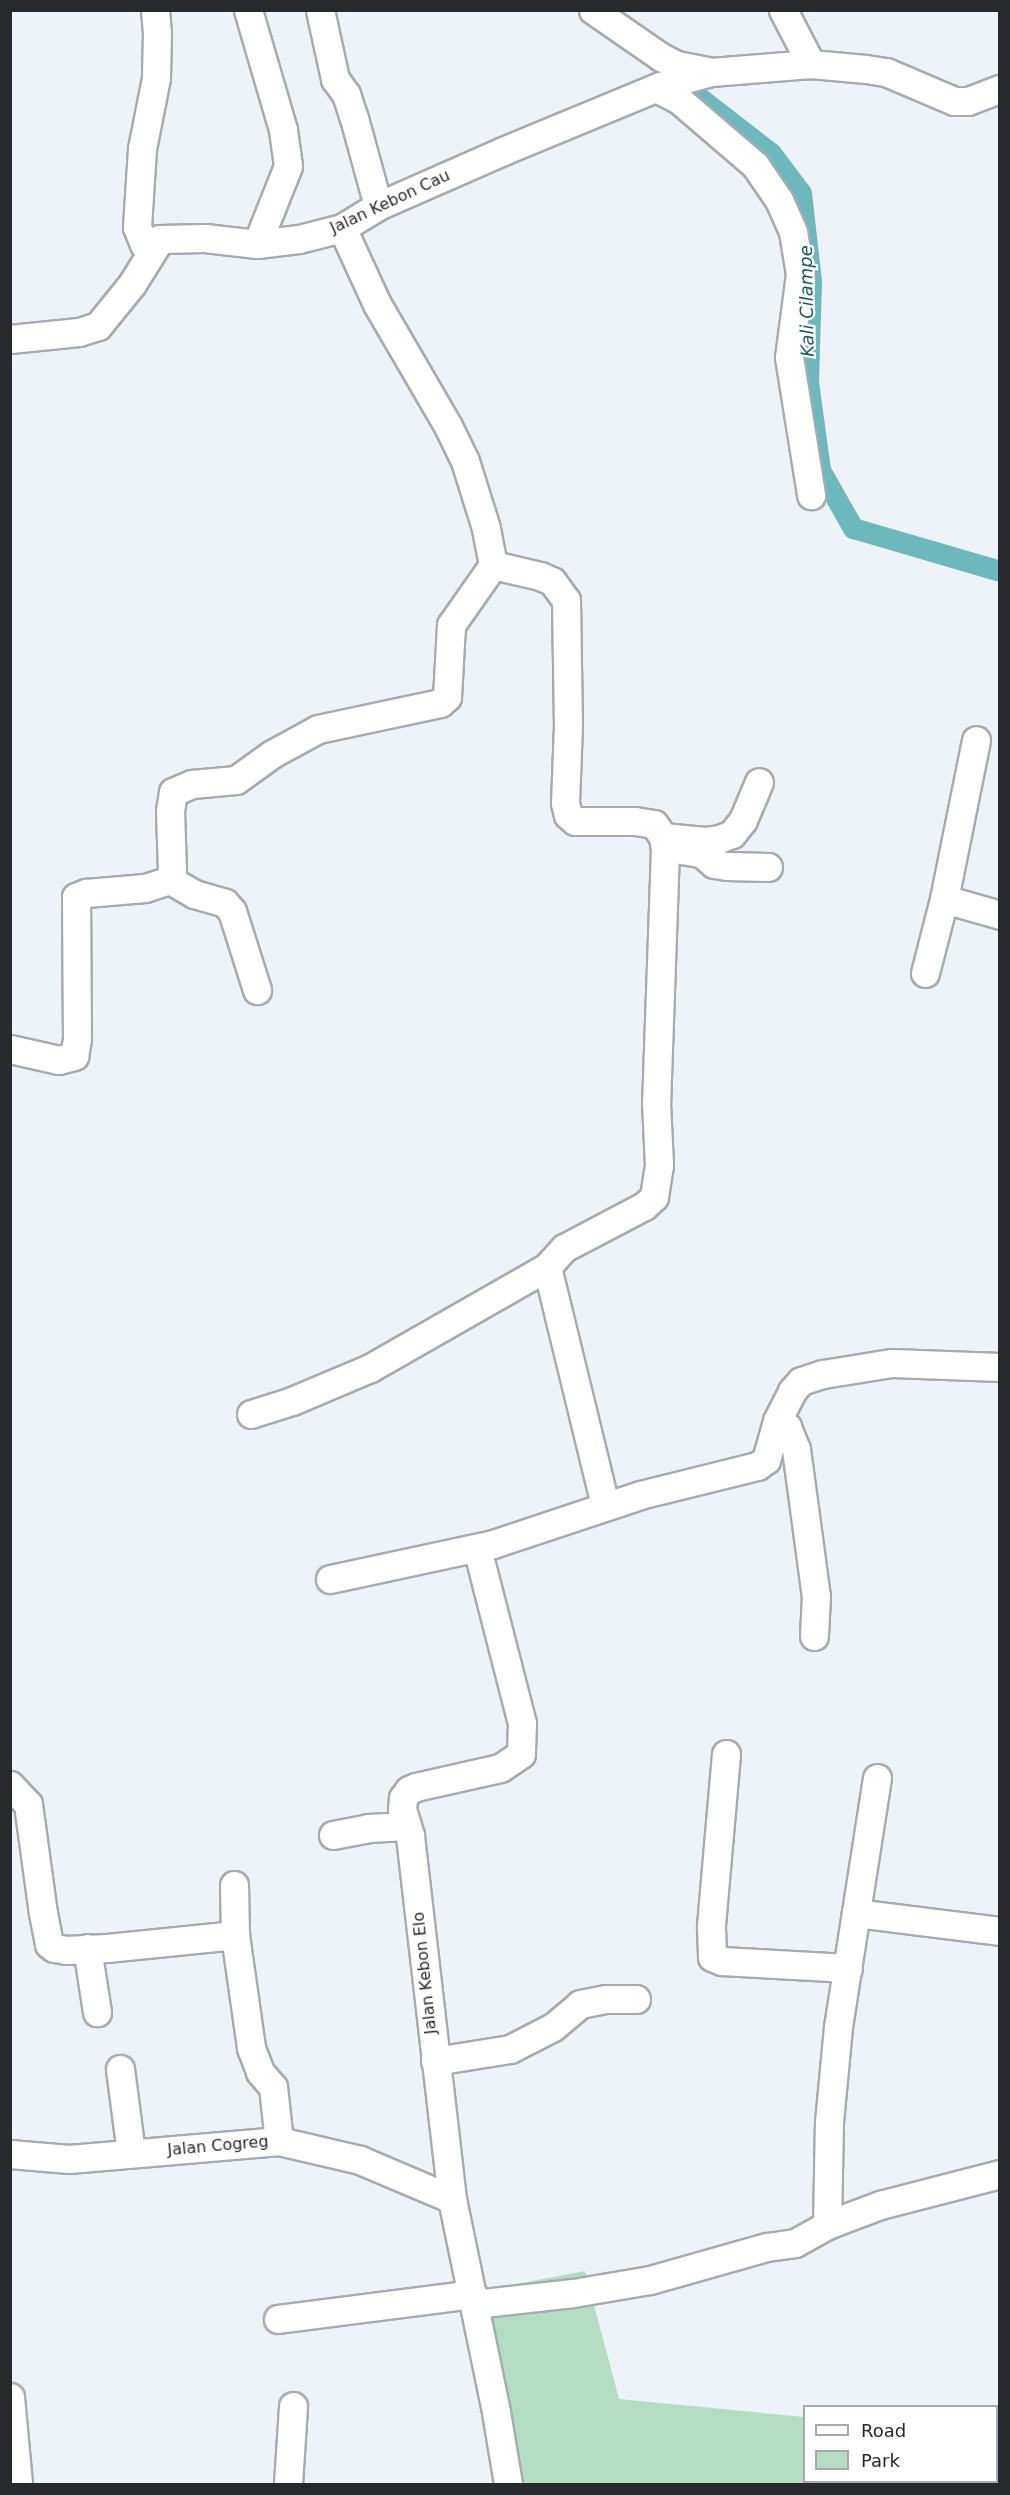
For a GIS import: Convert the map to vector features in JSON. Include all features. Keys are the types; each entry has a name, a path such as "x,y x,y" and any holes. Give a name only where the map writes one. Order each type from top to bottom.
{"street":[{"path":"155,10 156,78 142,149 137,227 144,244 160,239"},
{"path":"248,10 283,130 288,166 257,244"},
{"path":"320,10 335,79 346,94 378,206"},
{"path":"593,10 661,57 701,75 811,64 886,72 954,101 968,100 999,89"},
{"path":"783,10 811,64"},
{"name":"Jalan Kebon Cau","path":"160,239 205,238 257,244 299,239 342,228 378,206 503,151 658,87 701,75"},
{"path":"658,87 678,99 755,165 779,200 793,232 800,274 789,357 812,495"},
{"path":"170,880 172,871 171,795 178,788 245,776 272,754 318,729 444,701 447,697 450,679 451,625 493,565 486,528 465,461 448,426 377,304 342,228"},
{"path":"10,339 79,332 98,326 132,284 160,239"},
{"path":"251,1414 292,1401 370,1368 547,1268 564,1248 644,1206 654,1197 658,1165 656,1103 664,843 654,824 575,821 568,815 567,600 562,591 546,578 493,565"},
{"path":"925,973 944,899 976,740"},
{"path":"664,843 705,841 732,834 742,820 759,782"},
{"path":"664,843 701,853 714,864 768,867"},
{"path":"10,1049 59,1060 74,1056 77,1040 76,897 86,892 145,888 170,880 194,894 225,903 232,911 257,990"},
{"path":"944,899 999,915"},
{"path":"547,1268 605,1505"},
{"path":"330,1579 477,1548 605,1505 757,1466 766,1460 777,1421 792,1392 801,1381 823,1374 892,1363 999,1367"},
{"path":"777,1421 787,1427 796,1449 816,1596 814,1636"},
{"name":"Jalan Kebon Elo","path":"477,1548 522,1724 521,1754 500,1768 409,1790 403,1798 402,1809 407,1826 452,2199 496,2412 508,2484"},
{"path":"726,1754 711,1927 712,1957 723,1961 848,1968"},
{"path":"827,2225 829,2122 838,2027 877,1778"},
{"path":"10,1785 28,1804 49,1944 61,1950 235,1935"},
{"path":"333,1835 368,1828 407,1826"},
{"path":"234,1885 235,1935 251,2048 260,2072 273,2087 279,2141"},
{"path":"856,1913 999,1931"},
{"path":"87,1948 98,2012"},
{"path":"435,2061 510,2049 552,2027 580,2004 606,1999 636,1999"},
{"path":"120,2069 131,2153"},
{"name":"Jalan Cogreg","path":"10,2154 69,2159 279,2141 360,2160 452,2199"},
{"path":"278,2319 473,2299 573,2293 650,2280 767,2247 795,2243 827,2225 880,2205 999,2174"},
{"path":"10,2397 18,2484"},
{"path":"288,2484 293,2406"}],"green space":[{"path":"585,2271 619,2399 803,2417 803,2483 922,2484 512,2484 474,2292"}],"waterway":[{"name":"Kali Cilampe","path":"669,74 771,153 801,193 811,281 808,382 820,470 853,528 1000,571"}]}
